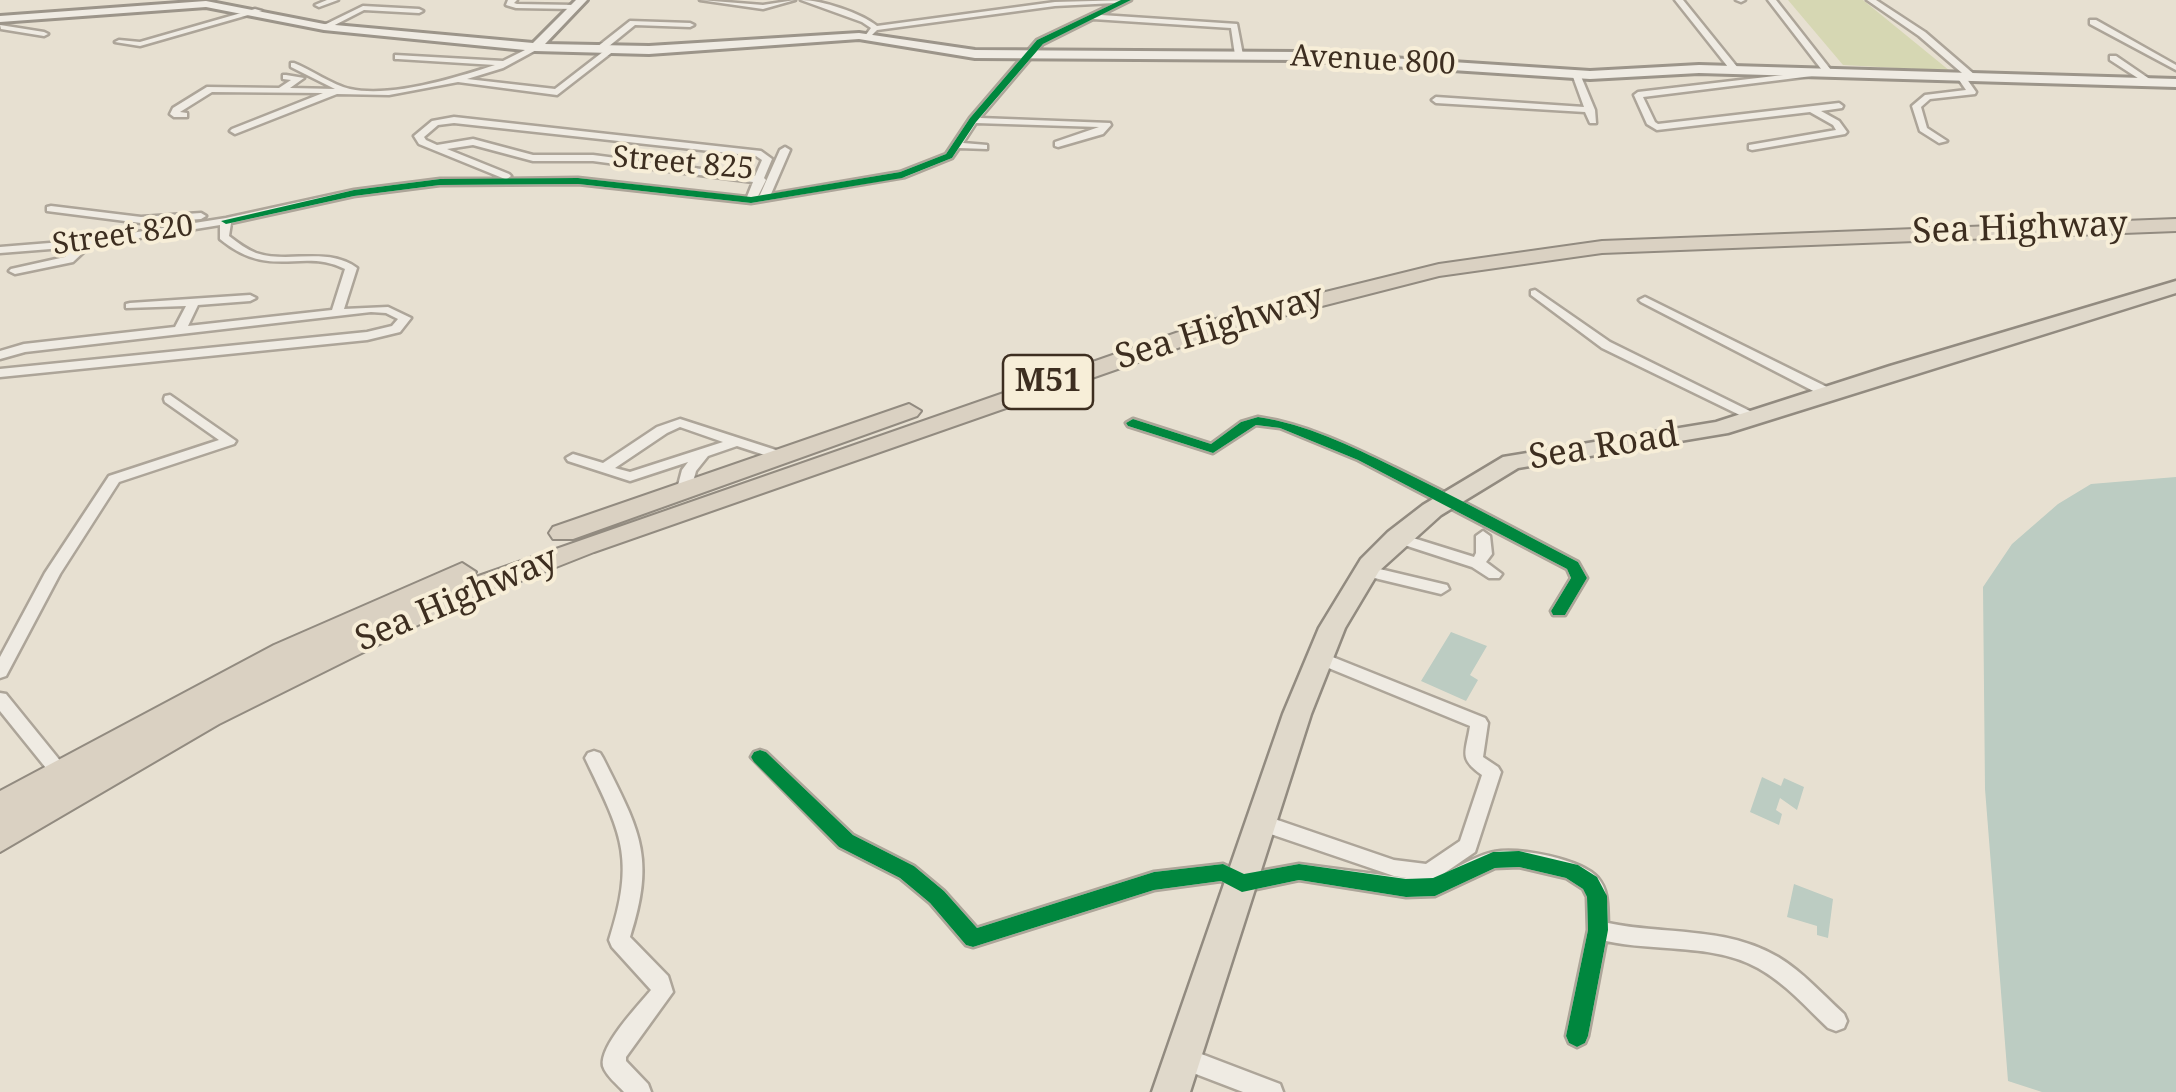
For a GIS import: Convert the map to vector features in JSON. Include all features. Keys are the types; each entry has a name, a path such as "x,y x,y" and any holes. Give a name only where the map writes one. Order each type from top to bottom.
{"highway":[{"name":"Sea Highway","path":"0,808 288,648 442,580 777,455 1170,326 1449,254 1652,231 2176,213"},
{"name":"Sea Highway","path":"0,837 208,715 513,572 1122,356 1261,314 1438,270 1602,247 1748,238 2176,224"},
{"name":"Sea Road","path":"1170,1092 1260,822 1332,628 1366,571 1397,538 1446,501 1511,462 1706,431 2176,288"}],"main road":[{"path":"530,46 579,3"},
{"name":"Avenue 800","path":"0,27 163,4 257,7 324,27 571,48 872,32 975,54 1024,56 1239,55 1576,74 1741,70 2176,83"}],"street":[{"path":"320,5 334,0"},
{"path":"513,0 509,3 513,6 579,3"},
{"path":"704,0 766,7 792,0"},
{"path":"805,0 866,20 872,32 967,20 1055,1 1126,1"},
{"path":"1680,0 1741,70 1759,80"},
{"path":"1772,0 1828,72"},
{"path":"1870,0 1922,34 1967,77 1970,94 1928,97 1916,106 1923,129 1942,141"},
{"name":"Street 825","path":"226,221 396,186 515,180 751,200 902,175 946,158 1024,56 1040,42 1126,1"},
{"path":"119,42 140,44 257,7"},
{"path":"324,27 364,8 419,10"},
{"path":"1087,17 1234,26 1239,55"},
{"path":"2092,22 2176,68"},
{"path":"459,81 557,92 632,23 690,25"},
{"path":"0,27 44,34"},
{"path":"0,27 32,37"},
{"path":"184,116 174,114 210,89 401,92 459,81 504,64 530,46"},
{"path":"398,57 504,64"},
{"path":"2112,58 2150,82"},
{"path":"294,65 342,90"},
{"path":"1828,72 1638,95 1651,124 1657,127 1839,106"},
{"path":"1576,74 1594,122"},
{"path":"282,89 300,78 286,78"},
{"path":"235,131 342,90"},
{"path":"1436,100 1591,110"},
{"path":"1752,147 1842,132 1836,123 1811,109"},
{"path":"515,180 420,140 427,127 454,120 764,154 768,158 751,200"},
{"path":"973,120 1106,125 1100,132 1058,144"},
{"path":"435,148 473,142 533,158 593,158 761,180"},
{"path":"957,145 984,147"},
{"path":"764,199 785,150"},
{"path":"51,209 158,220 308,204"},
{"name":"Street 820","path":"0,250 87,243 226,221 224,237 249,256 334,261 352,268 337,312"},
{"path":"15,271 69,260 87,243"},
{"path":"1534,293 1606,345 1755,417"},
{"path":"130,306 250,298"},
{"path":"1644,300 1828,393"},
{"path":"180,330 194,302"},
{"path":"0,355 24,348 337,312 388,310 406,318 396,329 367,336 0,373"},
{"path":"0,672 53,573 114,480 229,440 170,399"},
{"path":"1133,423 1213,449 1244,425 1280,422 1573,566 1578,578 1559,611"},
{"path":"604,469 670,426 680,424 760,446 777,455"},
{"path":"573,458 638,475 737,442"},
{"path":"684,489 690,470 704,452"},
{"path":"1477,562 1484,554 1483,536"},
{"path":"1397,538 1439,554 1477,562 1494,574"},
{"path":"1366,571 1441,590"},
{"path":"1260,822 1394,868 1429,872 1468,846 1492,772 1474,760 1479,723 1320,658"},
{"path":"0,700 60,774"},
{"path":"760,757 846,840 907,872 937,896 973,938 1154,880 1223,872 1242,883 1299,872 1406,888 1435,887 1493,860 1519,859 1571,871 1590,883 1597,896 1598,930 1578,1036"},
{"path":"594,758 637,856 635,887 619,940 660,983 662,992 615,1054 614,1065 640,1092"},
{"path":"1598,930 1679,940 1756,956 1776,968 1836,1021"},
{"path":"1182,1058 1272,1092"}],"green space":[{"path":"1788,0 1863,0 1950,71 1843,65"}],"shaded area":[{"path":"2176,477 2176,1092 2042,1092 2008,1081 1985,789 1983,587 2012,544 2058,504 2091,484"},
{"path":"1451,632 1487,646 1470,675 1478,680 1466,701 1421,681"},
{"path":"1762,777 1781,786 1784,778 1804,787 1797,810 1780,798 1776,810 1782,814 1779,825 1750,812"},
{"path":"1794,884 1833,899 1828,938 1817,935 1817,926 1787,917"}],"cycle path":[{"path":"226,221 354,193 440,182 578,181 751,200 902,175 949,156 973,120 1040,42 1127,0"},
{"path":"1133,423 1213,449 1240,428 1258,421 1282,424 1318,437 1412,481 1573,566 1579,578 1559,611"},
{"path":"760,757 846,841 907,872 937,897 973,938 1154,881 1223,872 1242,883 1299,872 1406,888 1435,887 1493,860 1519,859 1571,871 1590,883 1597,896 1598,930 1577,1036"}]}
